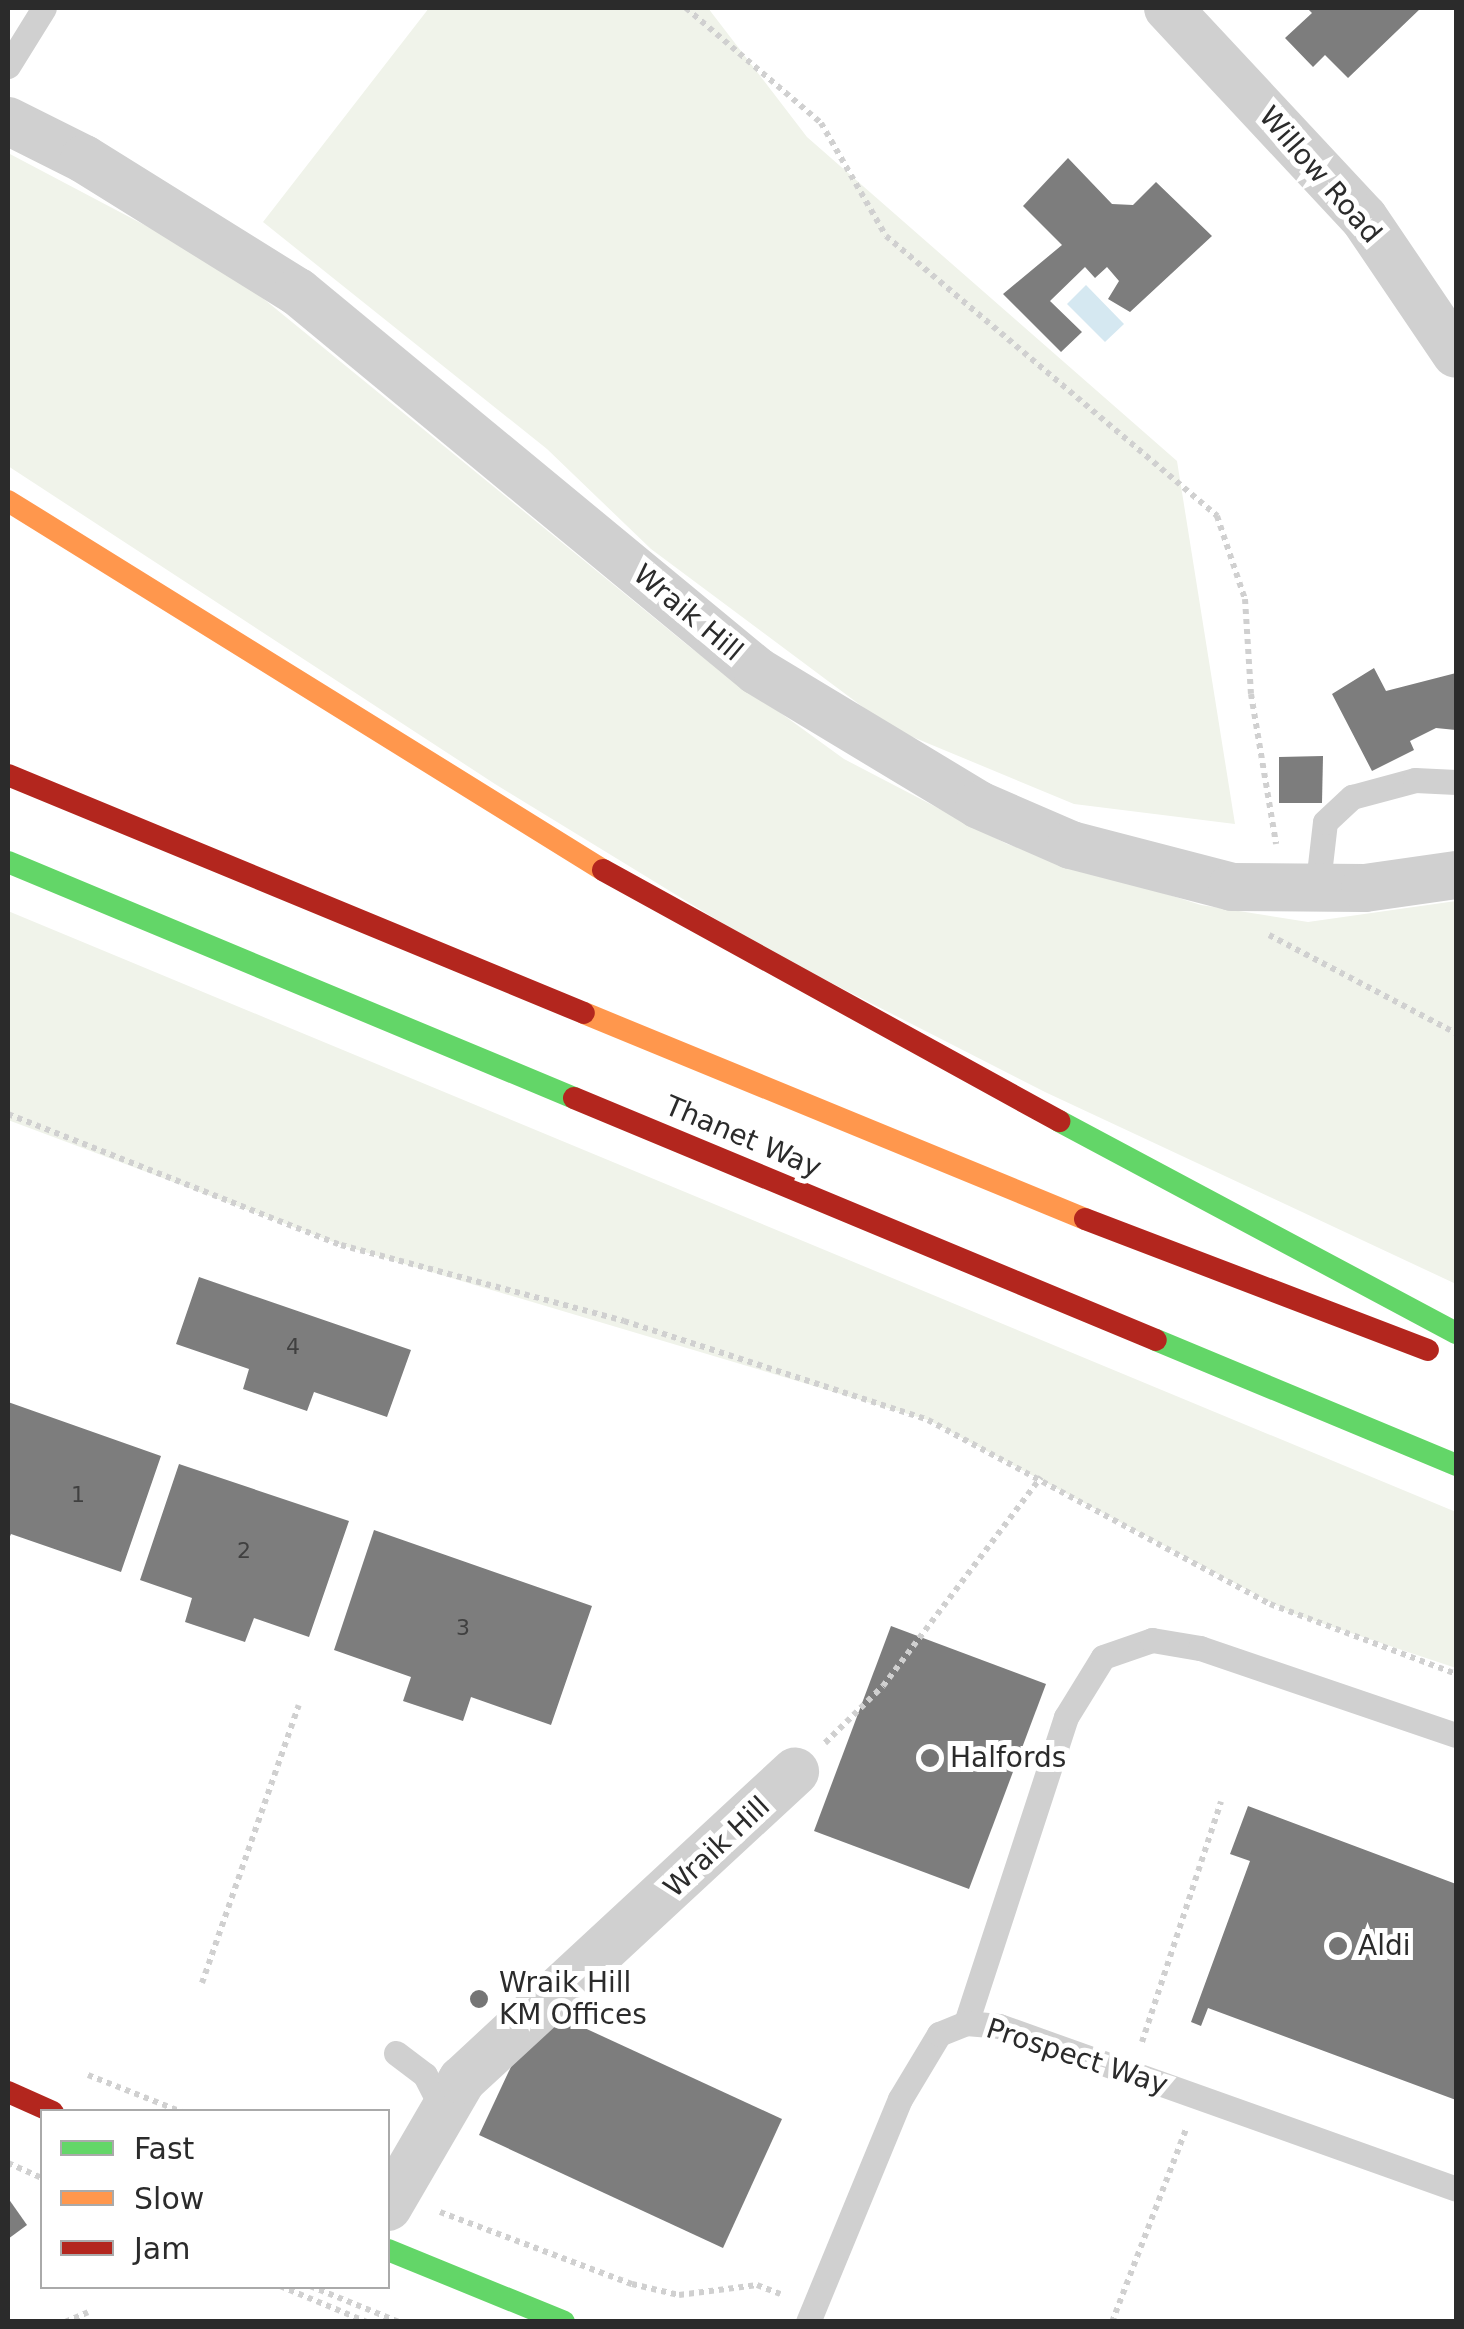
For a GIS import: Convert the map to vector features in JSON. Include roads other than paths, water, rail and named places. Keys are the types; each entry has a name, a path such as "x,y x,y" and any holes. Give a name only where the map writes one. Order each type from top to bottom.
{"main road":[{"path":"8,501 699,930 1456,1332"},
{"name":"Thanet Way","path":"8,775 1177,1257 1456,1360"},
{"name":"Thanet Way","path":"8,862 1456,1465"},
{"path":"8,2092 46,2109"},
{"path":"390,2251 522,2313 564,2322"}],"street":[{"name":"Willow Road","path":"1168,8 1364,218 1456,354"},
{"name":"Wraik Hill","path":"8,121 84,159 298,292 758,671 877,750 1071,845 1232,887 1301,890 1456,874"},
{"name":"Wraik Hill","path":"390,2200 442,2109 547,1994 752,1820 796,1772"}],"lane":[{"path":"8,66 44,8"},
{"path":"1301,890 1326,822 1352,797 1415,780 1456,782"},
{"path":"966,2023 1066,1717 1103,1657 1152,1640 1200,1648 1456,1734"},
{"name":"Prospect Way","path":"810,2314 900,2099 939,2034 966,2023 999,2026 1456,2189"},
{"path":"396,2053 425,2075 442,2109"}],"place":[{"name":"Halfords","path":"930,1758"},
{"name":"Aldi","path":"1338,1946"},
{"name":"Wraik Hill KM Offices","path":"479,1999"}]}
